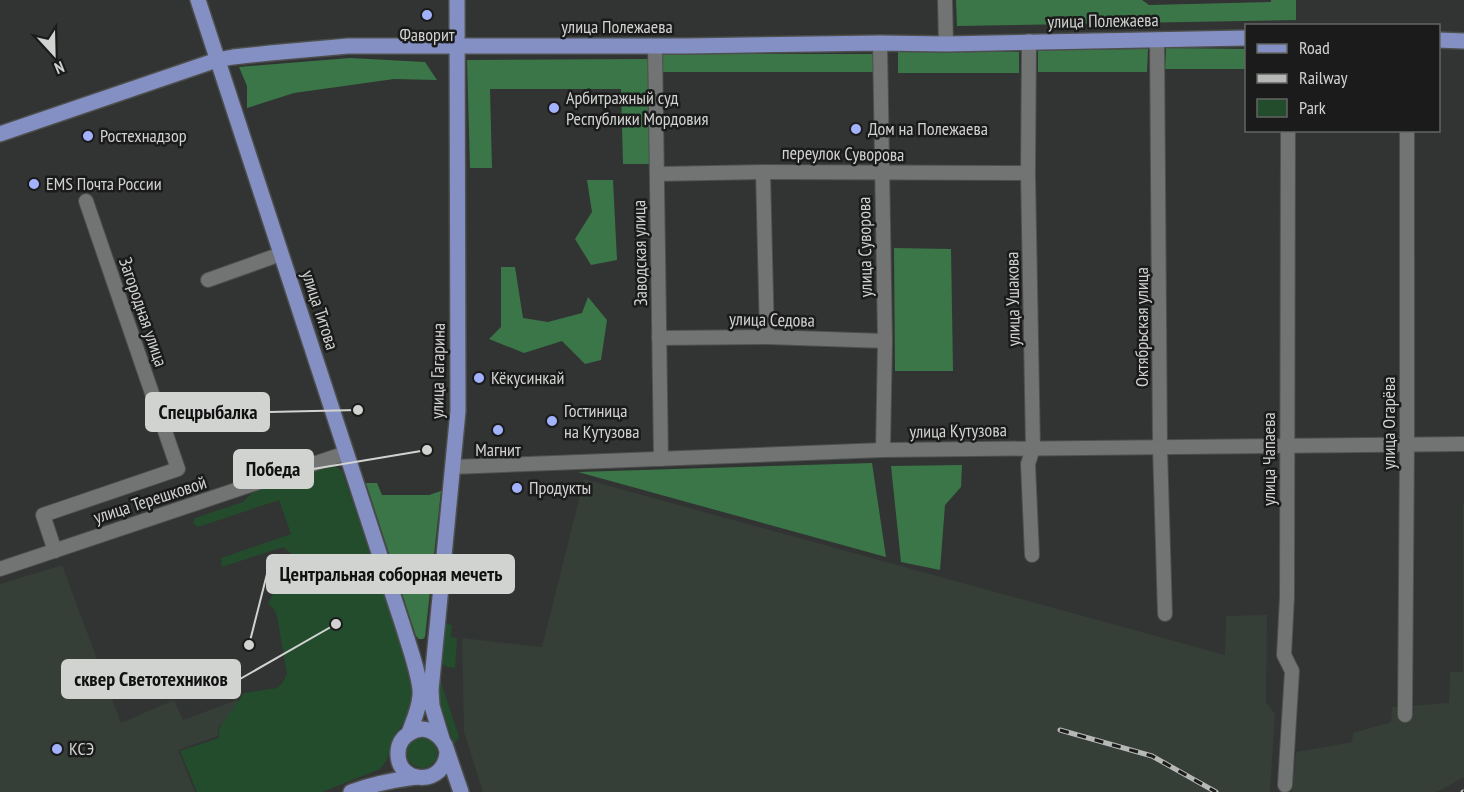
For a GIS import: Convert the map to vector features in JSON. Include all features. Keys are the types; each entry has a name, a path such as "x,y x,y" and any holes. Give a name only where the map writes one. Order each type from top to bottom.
{"main road":[{"name":"улица Титова","path":"198,0 405,632 421,694 409,733"},
{"name":"улица Гагарина","path":"444,745 432,706 431,690 458,411 458,0"},
{"name":"улица Полежаева","path":"0,134 218,60 348,46 946,44 1245,38"},
{"path":"1440,40 1464,41"},
{"path":"405,632 417,644 424,645 436,635"},
{"path":"419,705 433,671"},
{"path":"373,784 389,770 398,755 400,743 409,733 418,729 429,730 438,735 444,745 461,792"},
{"path":"351,792 373,784 423,777 441,770 447,758 444,745"},
{"path":"398,755 403,769 408,774 449,786 456,792"}],"street":[{"path":"945,0 946,44"},
{"name":"Октябрьская улица","path":"1157,40 1160,448 1165,614"},
{"name":"улица Ушакова","path":"1029,41 1028,173 1033,448 1028,464 1032,555"},
{"name":"улица Суворова","path":"880,43 885,340 884,450"},
{"name":"Заводская улица","path":"655,46 661,459"},
{"name":"улица Чапаева","path":"1285,785 1292,671 1284,655 1287,597 1288,132"},
{"name":"улица Огарёва","path":"1405,715 1407,132"},
{"path":"763,172 767,337"},
{"name":"переулок Суворова","path":"657,174 1028,173"},
{"name":"Загородная улица","path":"55,550 43,515 178,469 86,201"},
{"path":"208,280 281,254"},
{"name":"улица Седова","path":"659,338 767,337 885,340"},
{"name":"улица Кутузова","path":"453,467 884,450 1464,444"},
{"name":"улица Терешковой","path":"0,569 346,453"}],"shaded area":[{"path":"584,479 1225,655 1226,616 1267,615 1266,702 1275,714 1270,792 483,792 464,732 462,638 542,647"},
{"path":"1463,503 1464,777 1435,792 1292,792 1296,752 1352,742 1353,733 1391,722 1392,707 1449,703 1450,672 1463,672"},
{"path":"62,565 121,723 174,700 183,720 237,700 242,714 218,727 218,736 178,750 195,792 0,792 0,584"}],"green space":[{"path":"956,0 1142,0 1149,5 1296,0 1296,20 957,26"},
{"path":"1166,48 1245,49 1245,69 1165,69"},
{"path":"1148,49 1147,72 1038,72 1038,50"},
{"path":"898,51 1019,52 1019,73 898,73"},
{"path":"661,54 874,54 874,72 662,72"},
{"path":"350,58 425,62 437,80 394,79 294,93 247,108 247,86 239,67"},
{"path":"650,59 651,164 623,164 621,89 490,89 492,168 470,168 467,60"},
{"path":"587,180 613,180 617,260 591,265 575,239 592,212"},
{"path":"894,248 951,249 953,371 895,371"},
{"path":"501,267 515,267 523,318 548,322 582,313 588,297 607,320 601,360 585,364 562,341 524,353 489,339 501,327"},
{"path":"872,463 886,557 578,472"},
{"path":"326,465 335,466 342,471 410,670 412,699 408,716 393,739 387,760 380,769 322,792 197,792 180,751 219,738 219,729 244,693 277,688 287,674 277,616 268,604 293,555 283,547 222,567 221,558 291,534 279,500 198,527 193,523 195,518 243,502 255,490"},
{"path":"962,465 961,487 945,505 940,570 901,562 891,466"},
{"path":"366,483 377,483 382,495 429,495 441,491 423,639 416,636"},
{"path":"443,623 452,625 451,637 457,638 455,668 447,667 440,662"},
{"path":"437,680 441,682 459,737 454,744 438,696"},
{"path":"422,738 433,742 437,753 433,764 422,768 411,764 407,753 411,742"}],"railway":[{"path":"1060,730 1152,756 1216,792"}],"place":[{"name":"Фаворит","path":"427,15"},
{"name":"Арбитражный суд Республики Мордовия","path":"554,108"},
{"name":"Дом на Полежаева","path":"856,129"},
{"name":"Ростехнадзор","path":"88,136"},
{"name":"EMS Почта России","path":"34,184"},
{"name":"Кёкусинкай","path":"479,378"},
{"name":"Спецрыбалка","path":"358,410"},
{"name":"Гостиница на Кутузова","path":"552,421"},
{"name":"Магнит","path":"498,430"},
{"name":"Победа","path":"427,450"},
{"name":"Продукты","path":"517,488"},
{"name":"сквер Светотехников","path":"336,624"},
{"name":"Центральная соборная мечеть","path":"249,645"},
{"name":"КСЭ","path":"57,749"}]}
